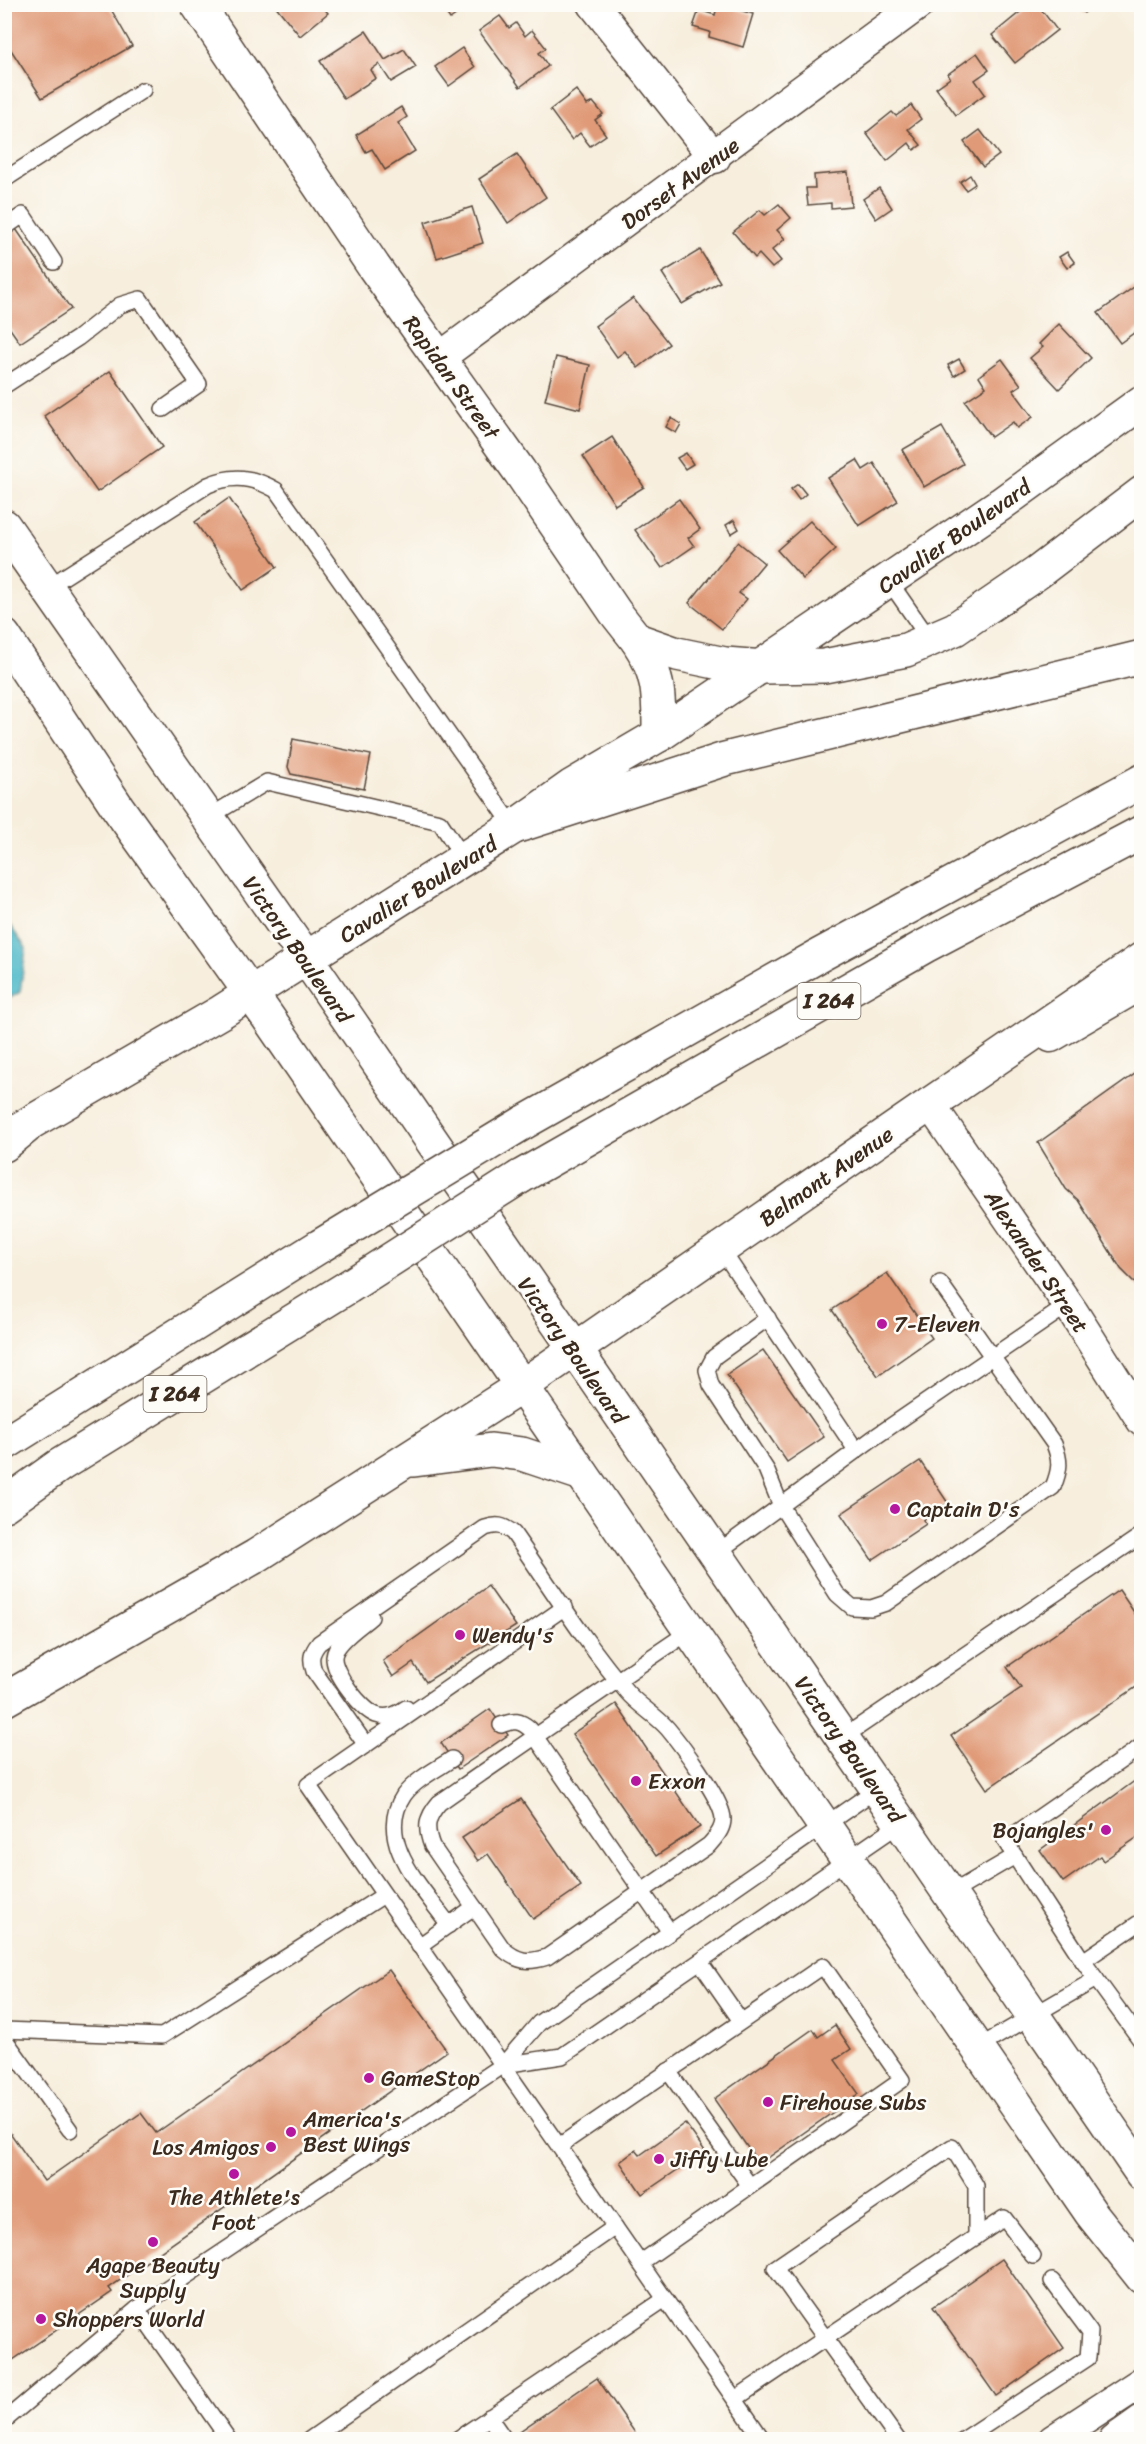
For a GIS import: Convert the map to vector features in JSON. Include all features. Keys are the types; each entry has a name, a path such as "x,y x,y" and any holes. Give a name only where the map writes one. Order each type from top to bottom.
{"main road":[{"name":"Rapidan Street","path":"196,4 367,257 520,472 615,612 638,640 651,661 659,689 659,735"},
{"name":"Cavalier Boulevard","path":"12,1137 307,959 514,827 572,786 659,735 764,667 1001,504 1142,402"},
{"path":"638,640 676,654 725,664 764,667 824,666 906,650 955,629 1037,573 1142,493"},
{"name":"Victory Boulevard","path":"4,526 307,959 574,1351 902,1823 1142,2174"},
{"path":"4,636 118,808 250,993 1091,2213 1142,2277"},
{"path":"514,827 725,759 1142,657"},
{"name":"I 264","path":"4,1444 320,1246 524,1123 820,955 1142,781"},
{"name":"I 264","path":"4,1505 60,1465 348,1287 520,1177 925,946 1142,832"},
{"path":"930,1104 1142,959"},
{"name":"Belmont Avenue","path":"4,1700 256,1556 404,1462 574,1351 930,1104"},
{"path":"404,1462 491,1450 522,1454 582,1474"}],"street":[{"path":"593,4 715,158"},
{"name":"Dorset Avenue","path":"439,358 715,158 919,4"},
{"name":"Belmont Avenue","path":"930,1104 1142,984"},
{"name":"Alexander Street","path":"930,1104 1068,1305 1142,1420"},
{"path":"1053,2439 1142,2382"},
{"path":"1114,2439 1142,2420"}],"lane":[{"path":"4,180 143,90"},
{"path":"4,228 23,215 54,262"},
{"path":"4,386 78,338 120,304 140,299 199,384 163,409"},
{"path":"48,587 208,485 222,479 241,477 260,481 276,490 514,827"},
{"path":"889,581 930,640"},
{"path":"207,818 267,782 440,822 464,859"},
{"path":"721,1249 856,1450"},
{"path":"768,1318 714,1357 707,1370 711,1384 766,1469 781,1506 837,1594 852,1607 871,1608 886,1602 1053,1487 1060,1460 1054,1444 940,1283"},
{"path":"715,1554 856,1450 1068,1305"},
{"path":"366,1745 314,1671 311,1662 313,1651 319,1643 485,1528 495,1525 505,1527 513,1533 565,1607 618,1680 629,1695 668,1730 717,1801 723,1816 720,1833 709,1845 548,1957 532,1962 515,1960 503,1949 432,1846 426,1831 429,1814 439,1803 536,1736 618,1680 690,1631"},
{"path":"842,1738 1142,1535"},
{"path":"408,1582 338,1646 334,1657 338,1674 365,1709 378,1716 393,1716 495,1645 516,1641"},
{"path":"565,1607 308,1785 763,2439"},
{"path":"501,1725 513,1720 523,1722 536,1736 670,1932"},
{"path":"1142,1746 1005,1841 1083,1960 1142,2042"},
{"path":"449,1925 403,1860 396,1845 393,1827 397,1810 405,1794 452,1759"},
{"path":"4,2421 137,2309 503,2065 539,2023 878,1789"},
{"path":"503,2065 562,2056 902,1823"},
{"path":"950,1894 1015,1856"},
{"path":"4,2030 162,2036 384,1895"},
{"path":"419,1946 474,1907"},
{"path":"1083,1960 1142,1922"},
{"path":"700,1962 741,2021"},
{"path":"559,2146 823,1966 902,2080 640,2263"},
{"path":"977,2048 1096,1979"},
{"path":"4,2038 70,2130"},
{"path":"668,2070 750,2186"},
{"path":"898,2439 775,2268 952,2147 976,2186 976,2237"},
{"path":"735,2399 1004,2218 1033,2256"},
{"path":"309,2439 615,2227"},
{"path":"963,2439 1088,2358 1090,2332 1052,2281"},
{"path":"456,2439 665,2299"},
{"path":"137,2309 229,2439"},
{"path":"489,2417 505,2439"}],"water":[{"path":"5,919 26,948 20,992 5,1001"}],"building":[{"path":"4,4 108,4 132,46 42,98 4,39"},
{"path":"274,4 320,4 328,13 300,36"},
{"path":"440,4 471,4 450,19"},
{"path":"718,4 753,14 743,47 709,37 710,32 693,27 699,10 715,15"},
{"path":"1030,4 1037,4 1057,30 1015,63 992,35"},
{"path":"1077,4 1095,4 1084,13"},
{"path":"500,16 509,28 516,23 525,36 532,30 546,48 539,53 548,66 520,87 479,31"},
{"path":"366,31 385,60 404,49 416,67 391,82 379,64 371,70 376,78 344,99 320,61"},
{"path":"462,48 475,67 449,86 435,67"},
{"path":"977,53 989,70 975,80 985,94 956,115 936,88 950,78 948,74"},
{"path":"576,90 587,105 593,102 603,114 595,120 606,135 590,146 580,133 572,140 550,110"},
{"path":"911,105 921,119 908,129 921,145 914,150 909,143 887,161 866,133 892,112 896,116"},
{"path":"401,107 407,117 398,123 415,151 385,170 372,149 366,152 356,135"},
{"path":"980,130 999,155 983,167 964,142"},
{"path":"517,154 546,197 508,223 479,179"},
{"path":"848,172 851,206 831,208 831,203 808,205 806,188 815,188 814,175"},
{"path":"970,175 975,184 966,190 960,182"},
{"path":"879,188 892,208 876,219 863,199"},
{"path":"779,204 791,218 777,230 785,239 772,250 781,261 772,268 759,254 755,258 733,232 760,210 765,215"},
{"path":"472,207 483,243 437,258 425,222"},
{"path":"16,229 71,309 20,343 4,320 4,237"},
{"path":"700,250 720,282 682,304 662,273"},
{"path":"1067,252 1075,263 1067,268 1059,257"},
{"path":"1134,287 1142,297 1142,327 1120,343 1098,313"},
{"path":"633,298 669,344 638,368 625,351 617,357 595,326"},
{"path":"1059,324 1091,358 1059,389 1030,358 1043,347 1039,344"},
{"path":"556,357 590,365 580,409 545,400"},
{"path":"959,359 965,369 954,376 948,365"},
{"path":"1002,359 1021,385 1013,390 1033,417 1017,428 1013,422 991,437 965,401 986,387 979,376"},
{"path":"110,371 162,447 97,492 44,416"},
{"path":"671,418 681,424 676,433 666,427"},
{"path":"942,427 963,464 924,487 902,450"},
{"path":"612,437 644,487 615,505 583,456"},
{"path":"686,453 693,464 685,469 677,458"},
{"path":"857,460 863,470 874,463 898,501 859,526 828,478"},
{"path":"798,484 806,494 799,500 791,489"},
{"path":"229,498 277,567 243,590 195,522"},
{"path":"679,499 700,529 688,538 694,546 662,568 635,530"},
{"path":"734,520 739,529 731,534 726,525"},
{"path":"810,521 836,549 803,579 777,550"},
{"path":"738,542 764,563 739,593 747,599 722,629 689,603"},
{"path":"293,739 371,755 364,789 291,774 288,767"},
{"path":"1142,1069 1142,1290 1121,1269 1078,1200 1066,1189 1038,1143"},
{"name":"7-Eleven","path":"887,1273 932,1338 878,1376 832,1310"},
{"path":"763,1350 824,1437 787,1462 727,1375"},
{"name":"Captain D's","path":"920,1461 948,1503 923,1520 926,1524 872,1560 841,1514"},
{"name":"Wendy's","path":"488,1586 516,1626 426,1682 413,1663 393,1677 383,1661"},
{"path":"1119,1590 1142,1624 1142,1683 987,1789 951,1736 1021,1688 1007,1667"},
{"name":"Exxon","path":"616,1704 700,1827 656,1856 572,1734"},
{"path":"490,1709 508,1735 458,1769 441,1743"},
{"name":"Bojangles'","path":"1136,1780 1142,1788 1142,1834 1103,1861 1100,1856 1063,1882 1040,1850"},
{"path":"521,1799 581,1886 533,1919 488,1854 478,1861 462,1838"},
{"path":"389,1970 447,2051 109,2288 112,2292 4,2366 4,2124 44,2181 141,2113 156,2133"},
{"path":"835,2025 851,2049 835,2060 859,2094 759,2164 714,2099 813,2029 818,2037"},
{"name":"Jiffy Lube","path":"685,2123 705,2151 642,2194 620,2162 636,2150 640,2155"},
{"path":"1002,2259 1064,2348 996,2396 933,2307"},
{"path":"597,2378 640,2440 526,2440 520,2431"}],"place":[{"name":"7-Eleven","path":"882,1324"},
{"name":"Captain D's","path":"895,1509"},
{"name":"Wendy's","path":"460,1635"},
{"name":"Exxon","path":"636,1781"},
{"name":"Bojangles'","path":"1106,1830"},
{"name":"GameStop","path":"369,2078"},
{"name":"Firehouse Subs","path":"768,2102"},
{"name":"America's Best Wings","path":"291,2132"},
{"name":"Los Amigos","path":"271,2147"},
{"name":"Jiffy Lube","path":"659,2159"},
{"name":"The Athlete's Foot","path":"234,2174"},
{"name":"Agape Beauty Supply","path":"153,2242"},
{"name":"Shoppers World","path":"41,2319"}]}
